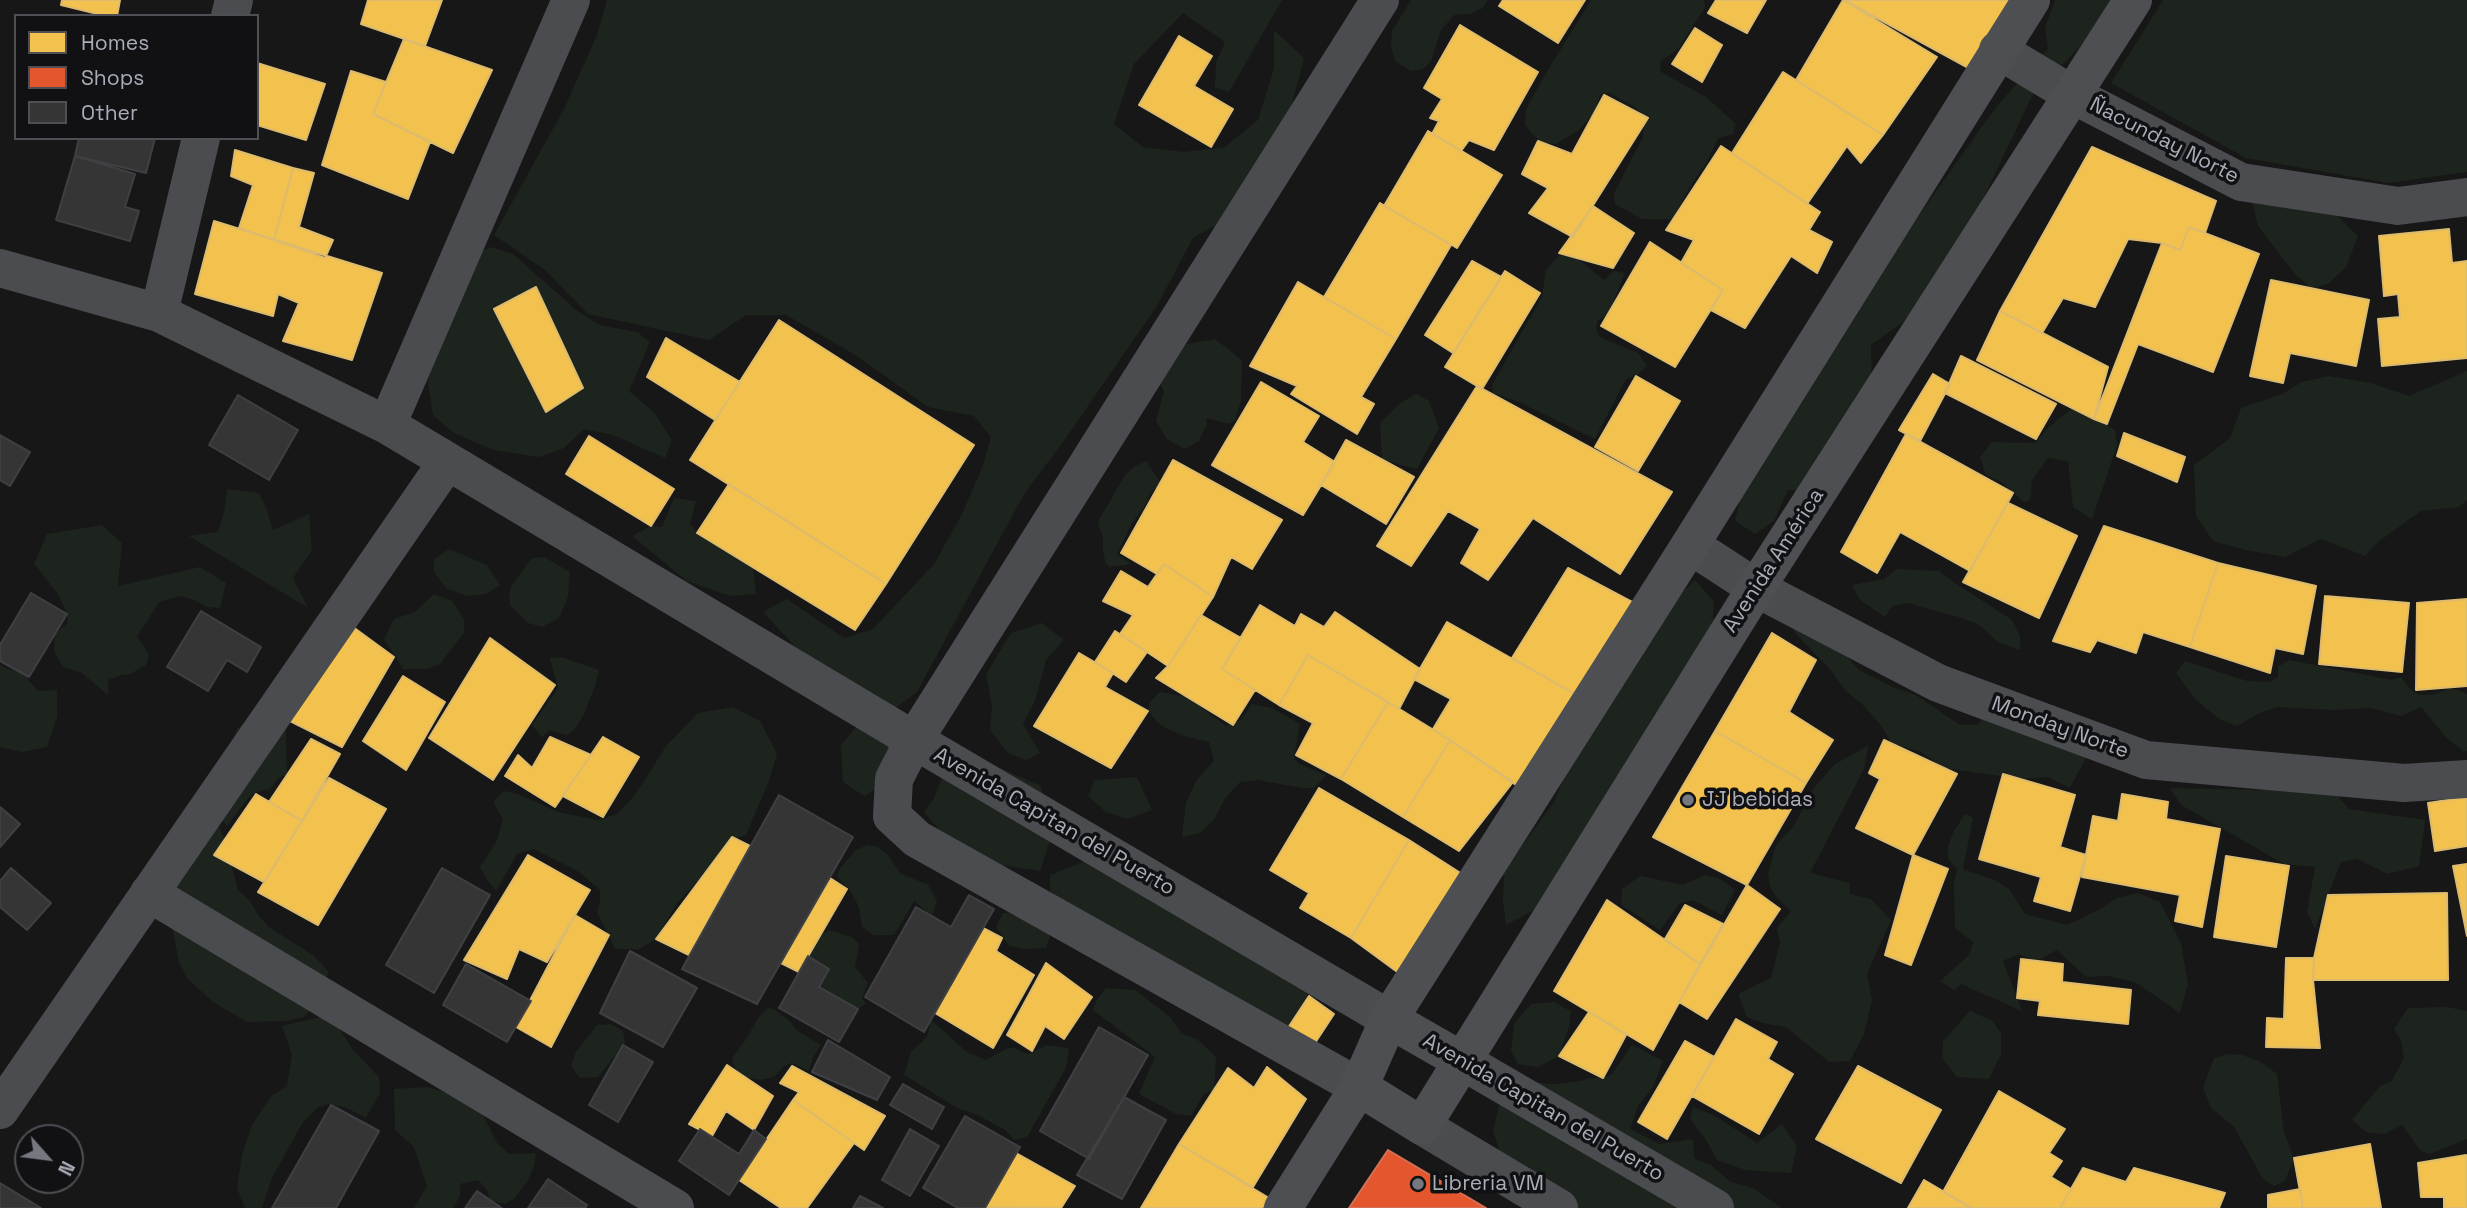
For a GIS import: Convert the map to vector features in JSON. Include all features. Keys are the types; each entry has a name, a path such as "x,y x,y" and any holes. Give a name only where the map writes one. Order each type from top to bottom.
{"main road":[{"path":"1283,1208 1359,1087 1389,1019 2031,0"},
{"name":"Avenida América","path":"1422,1126 1756,588 2133,0"},
{"name":"Avenida Capitan del Puerto","path":"1389,1019 1464,1062"},
{"name":"Avenida Capitan del Puerto","path":"1359,1087 1422,1126"}],"street":[{"path":"387,425 571,0"},
{"path":"0,268 159,313 387,425 914,740 1380,0"},
{"name":"Ñacunday Norte","path":"1998,50 2073,95 2241,182 2398,206 2467,197"},
{"path":"159,313 201,140"},
{"path":"0,1110 447,461"},
{"name":"Monday Norte","path":"1690,545 1756,588 1938,682 2146,760 2404,783 2467,779"},
{"name":"Avenida Capitan del Puerto","path":"1359,1087 917,839 892,816 894,779 914,740 1389,1019"},
{"path":"149,893 675,1208"},
{"name":"Avenida Capitan del Puerto","path":"1464,1062 1715,1208"},
{"name":"Avenida Capitan del Puerto","path":"1422,1126 1559,1208"}],"shaded area":[{"path":"607,0 1282,0 1229,92 1215,88 1216,63 1225,42 1183,13 1134,64 1114,124 1143,147 1184,152 1225,147 1258,120 1274,68 1274,30 1304,58 1276,165 1230,217 1193,238 1157,306 1024,494 917,692 893,710 807,659 763,612 787,599 844,638 873,629 934,564 962,514 982,468 991,437 974,416 928,407 857,356 786,315 746,315 709,340 588,314 545,270 494,235 564,109 597,35"},
{"path":"1411,0 1488,0 1483,8 1470,14 1454,15 1441,30 1431,61 1423,69 1411,71 1395,61 1391,46 1392,31"},
{"path":"1591,0 1704,0 1705,7 1679,48 1660,62 1661,72 1706,97 1736,124 1733,134 1718,138 1673,219 1642,219 1615,204 1614,193 1643,137 1644,116 1636,108 1610,93 1600,95 1594,113 1579,130 1556,144 1542,143 1525,124 1526,110"},
{"path":"2055,0 2115,0 2105,21 2032,96 1972,222 1937,285 1903,322 1871,345 1872,392 1818,491 1788,490 1774,521 1755,534 1735,521 1742,492 1855,318 1905,235 1996,107 2048,49 2045,28"},
{"path":"2163,0 2467,0 2467,172 2388,183 2246,158 2111,83"},
{"path":"2319,198 2358,236 2346,267 2329,283 2312,289 2295,274 2258,226 2252,201"},
{"path":"491,247 513,254 575,309 599,325 637,332 650,342 629,391 654,412 672,440 665,458 613,435 584,429 564,448 539,457 493,450 454,433 433,415 428,383 434,344 481,251"},
{"path":"1569,254 1604,280 1614,271 1625,273 1608,315 1598,320 1596,327 1602,338 1638,353 1647,366 1636,376 1626,379 1595,439 1521,403 1493,393 1492,385 1542,297 1546,270 1559,256"},
{"path":"1215,339 1242,360 1241,401 1235,420 1230,424 1206,418 1207,424 1199,441 1185,449 1167,439 1156,421 1164,391 1157,377 1176,346"},
{"path":"2467,371 2467,500 2459,507 2421,511 2378,542 2365,556 2321,539 2285,557 2246,550 2213,541 2196,516 2194,465 2230,438 2241,408 2282,394 2302,382 2329,376 2371,383 2409,396"},
{"path":"1416,394 1429,401 1439,428 1417,469 1382,460 1380,423 1399,404"},
{"path":"2075,406 2115,430 2117,446 2092,519 2073,507 2068,461 2048,458 2032,480 2030,500 2024,502 2001,482 1986,475 1980,457 1992,442 2035,443 2049,427"},
{"path":"1146,461 1161,483 1150,493 1117,554 1131,564 1110,567 1106,564 1103,552 1099,520 1125,475"},
{"path":"227,489 259,493 273,530 309,514 312,550 293,578 308,608 189,536 218,532"},
{"path":"674,498 696,501 690,523 697,533 753,568 756,594 730,596 687,581 632,536 651,526 662,527"},
{"path":"102,525 122,543 118,586 200,567 226,583 220,608 207,607 181,596 159,602 137,637 149,654 146,665 130,674 108,680 108,695 82,673 63,667 54,651 55,634 68,623 67,614 58,594 34,564 47,534"},
{"path":"449,549 487,565 500,585 486,594 466,596 446,588 434,572 434,559"},
{"path":"544,557 570,572 568,597 559,618 542,627 528,623 510,605 509,595 511,586 532,558"},
{"path":"1897,569 1939,571 2011,619 2020,636 2020,650 1998,642 1978,624 1962,618 1908,603 1892,606 1885,617 1860,600 1852,585 1884,579"},
{"path":"1695,580 1714,602 1711,648 1553,900 1506,925 1503,901 1504,871 1554,802 1591,717 1668,607"},
{"path":"434,594 452,601 464,619 464,633 440,664 428,669 403,669 384,639 394,619 415,612"},
{"path":"1789,621 1820,626 1859,670 1916,695 1960,725 1977,725 1991,711 2089,752 2070,788 2047,777 2020,779 1944,768 1921,752 1892,743 1879,723 1846,691 1828,667 1796,634"},
{"path":"1042,623 1064,640 1046,660 1035,701 1023,724 1040,753 1026,760 1008,753 990,730 992,707 986,674 1011,633"},
{"path":"561,657 599,670 584,714 575,729 567,735 549,730 542,738 532,725 558,688 550,658"},
{"path":"2289,660 2392,680 2401,677 2409,688 2419,695 2434,695 2450,688 2464,692 2467,695 2467,751 2464,752 2446,737 2421,707 2401,716 2370,708 2333,710 2277,707 2237,726 2218,718 2195,699 2176,673 2185,661 2247,681 2270,682 2278,677 2278,667"},
{"path":"0,664 23,674 38,691 57,690 57,717 47,747 22,752 0,747"},
{"path":"1160,692 1187,697 1226,726 1241,720 1252,704 1272,708 1300,724 1294,759 1301,765 1327,775 1314,788 1258,780 1240,782 1224,800 1214,820 1200,833 1182,837 1186,803 1196,781 1214,761 1209,742 1166,728 1148,711 1150,702"},
{"path":"733,707 760,721 777,754 769,781 746,835 730,840 721,857 677,903 656,939 640,949 615,949 597,912 600,890 579,872 534,849 517,854 496,891 487,880 480,867 497,840 503,819 493,802 504,791 518,794 558,812 598,820 617,814 635,795 666,746 698,713"},
{"path":"258,711 280,719 286,731 287,775 278,778 270,789 249,797 227,826 222,821 218,824 238,890 250,901 269,927 314,956 328,971 326,988 317,1003 304,1017 287,1021 247,1022 213,1002 188,979 179,962 158,847 227,755 237,729"},
{"path":"858,725 890,746 881,786 864,796 843,782 841,745"},
{"path":"1868,746 1864,769 1810,873 1850,883 1850,894 1871,899 1891,920 1867,974 1872,1000 1864,1034 1850,1061 1829,1062 1786,1027 1747,1017 1738,994 1771,978 1780,943 1777,928 1791,911 1770,887 1768,873 1776,845 1793,827 1814,788 1835,764"},
{"path":"946,767 1000,768 1041,786 1052,834 1040,871 1002,865 951,844 924,812 934,798"},
{"path":"1137,777 1152,810 1128,819 1106,812 1088,796 1095,780"},
{"path":"2326,783 2349,809 2425,820 2419,866 2388,874 2357,859 2341,862 2315,929 2307,912 2315,867 2284,864 2181,805 2170,788 2258,790"},
{"path":"1965,814 1973,818 1963,869 1997,881 2009,889 2025,914 2067,925 2117,898 2138,893 2160,902 2181,943 2188,984 2180,1013 2135,982 2108,976 2086,977 2057,950 2036,961 2018,954 2003,961 2022,1011 1961,984 1954,990 1940,981 1969,955 1973,942 1955,928 1954,882 1957,869 1948,859 1948,846"},
{"path":"867,845 876,846 888,855 900,873 928,885 937,901 932,916 914,901 894,935 873,935 862,927 859,907 851,892 837,876 840,868 856,850"},
{"path":"1085,861 1310,987 1304,1004 1289,1027 1073,912 1050,891 1050,875"},
{"path":"1705,875 1719,878 1735,890 1722,915 1693,900 1679,904 1660,930 1621,905 1622,889 1640,876 1683,885"},
{"path":"1003,913 1010,913 1051,933 1046,948 1009,946 996,927"},
{"path":"829,930 852,937 859,944 855,967 868,983 862,998 866,1004 858,1009 819,987 829,969 808,956 819,937"},
{"path":"1106,988 1135,990 1170,1017 1181,1033 1198,1040 1216,1057 1214,1090 1203,1095 1191,1116 1176,1114 1139,1094 1155,1057 1093,1010"},
{"path":"1554,1002 1571,1011 1569,1027 1559,1056 1538,1067 1518,1064 1511,1051 1514,1024 1531,1004"},
{"path":"2447,1007 2467,1011 2467,1139 2430,1154 2421,1151 2402,1125 2384,1134 2366,1132 2352,1120 2380,1086 2391,1082 2404,1058 2401,1040 2394,1029 2408,1008"},
{"path":"768,1008 775,1010 790,1021 796,1030 821,1045 813,1057 809,1071 792,1063 784,1066 774,1077 761,1080 743,1077 734,1066 732,1058 758,1018"},
{"path":"1970,1011 1993,1021 2001,1033 2001,1054 1989,1079 1957,1077 1942,1058 1943,1041"},
{"path":"320,1017 336,1024 353,1050 379,1077 380,1093 366,1118 345,1107 328,1104 317,1108 303,1122 272,1178 262,1208 245,1208 237,1188 242,1155 251,1127 271,1096 287,1086 292,1055 282,1026"},
{"path":"931,1020 967,1052 986,1060 1008,1048 1028,1054 1047,1045 1069,1048 1066,1068 1027,1137 1015,1140 1004,1129 959,1109 904,1075 911,1052 927,1037"},
{"path":"611,1024 623,1031 625,1043 598,1077 580,1078 571,1066 576,1052 597,1025"},
{"path":"1632,1045 1663,1061 1653,1087 1638,1106 1630,1129 1659,1144 1693,1139 1694,1158 1712,1166 1731,1182 1753,1188 1782,1208 1526,1208 1502,1185 1498,1146 1493,1131 1501,1096 1527,1082 1557,1084 1603,1078 1612,1074"},
{"path":"2228,1054 2242,1055 2261,1062 2277,1074 2284,1133 2294,1158 2285,1181 2274,1186 2263,1179 2234,1127 2211,1108 2203,1088 2214,1058"},
{"path":"426,1087 445,1092 480,1109 497,1143 509,1154 536,1153 534,1167 527,1182 514,1199 504,1204 490,1200 487,1190 478,1180 460,1184 460,1196 453,1208 414,1208 427,1186 414,1147 395,1130 394,1089"},
{"path":"1693,1107 1715,1116 1757,1143 1782,1124 1797,1146 1791,1173 1745,1170 1717,1160 1690,1119"}],"building: Homes":[{"path":"62,0 120,0 117,14 98,14 61,5"},
{"path":"368,0 442,0 425,46 361,24"},
{"path":"1503,0 1585,0 1558,43 1499,6"},
{"path":"1716,0 1766,0 1747,33 1708,13"},
{"path":"1843,0 1937,57 1883,135 1796,80"},
{"path":"1844,0 2016,0 1974,71"},
{"path":"1460,25 1538,72 1494,150 1469,140 1461,151 1432,134 1439,121 1430,118 1442,99 1424,88"},
{"path":"1695,28 1722,45 1702,82 1672,64"},
{"path":"1179,36 1212,56 1194,86 1233,109 1211,147 1139,105"},
{"path":"404,39 492,70 453,153 373,114"},
{"path":"259,64 325,84 306,140 259,126"},
{"path":"351,71 386,82 373,114 430,142 408,199 322,165"},
{"path":"1783,72 1883,135 1861,163 1847,146 1807,204 1732,153"},
{"path":"1604,95 1648,118 1573,237 1529,213 1548,188 1522,174 1538,141 1572,154"},
{"path":"1428,131 1502,175 1457,248 1384,206"},
{"path":"1721,146 1820,212 1809,230 1832,242 1817,273 1791,256 1745,328 1711,310 1723,290 1681,263 1694,240 1666,230"},
{"path":"2092,147 2216,201 2205,233 2189,227 2180,250 2162,243 2128,239 2095,307 2063,298 2042,333 2000,311"},
{"path":"235,150 293,168 274,240 239,228 253,185 231,176"},
{"path":"293,168 314,173 299,227 333,240 325,258 274,240"},
{"path":"1380,203 1451,245 1396,339 1324,297"},
{"path":"1593,206 1634,233 1613,268 1559,253"},
{"path":"214,221 382,273 352,360 283,341 299,303 278,294 273,316 195,294"},
{"path":"2189,227 2259,254 2213,372 2138,344 2107,424 2094,419 2162,243 2180,250"},
{"path":"2449,229 2452,263 2467,261 2467,358 2382,366 2378,319 2400,317 2398,294 2384,296 2379,236"},
{"path":"1650,242 1723,290 1675,367 1601,326"},
{"path":"1472,261 1501,277 1453,353 1425,335"},
{"path":"1505,271 1540,293 1482,389 1445,367"},
{"path":"2271,280 2369,300 2356,366 2290,353 2283,383 2250,376"},
{"path":"1298,282 1396,339 1361,397 1374,404 1357,434 1291,394 1297,386 1250,366"},
{"path":"536,287 583,388 546,412 494,309"},
{"path":"2000,311 2108,367 2094,419 1977,360"},
{"path":"779,320 974,445 886,584 690,460"},
{"path":"666,338 740,382 715,420 647,377"},
{"path":"1961,356 2056,404 2036,439 1945,393"},
{"path":"1933,374 1950,384 1920,441 1899,430"},
{"path":"1636,376 1680,401 1638,471 1595,447"},
{"path":"1261,382 1319,416 1303,442 1335,462 1303,515 1212,465"},
{"path":"1477,386 1672,492 1620,574 1533,518 1488,580 1461,563 1480,529 1448,511 1411,566 1377,546"},
{"path":"2124,433 2185,457 2177,482 2117,456"},
{"path":"1906,434 2013,493 1970,571 1900,532 1877,573 1841,552"},
{"path":"589,436 674,489 651,526 566,474"},
{"path":"1346,440 1414,477 1386,524 1321,485"},
{"path":"1173,460 1282,520 1252,569 1231,557 1213,597 1164,564 1157,574 1121,553"},
{"path":"729,484 886,584 855,630 697,533"},
{"path":"2008,503 2077,536 2039,618 1963,582"},
{"path":"2104,526 2218,563 2190,647 2143,632 2136,653 2097,640 2090,652 2053,641"},
{"path":"2218,563 2316,586 2303,654 2275,648 2270,673 2190,647"},
{"path":"1164,564 1213,597 1168,666 1120,634 1133,615 1103,601 1121,571 1148,587"},
{"path":"1568,568 1649,611 1580,697 1512,658"},
{"path":"2325,596 2409,603 2402,672 2319,664"},
{"path":"2467,599 2467,686 2416,690 2417,603"},
{"path":"1260,605 1295,626 1301,614 1324,627 1335,612 1420,669 1399,709 1308,655 1279,705 1222,669"},
{"path":"1201,615 1241,638 1222,669 1255,690 1233,725 1156,678 1168,666"},
{"path":"342,619 394,657 342,747 280,716"},
{"path":"1447,622 1580,697 1525,791 1433,729 1451,699 1414,679"},
{"path":"1115,631 1147,652 1126,682 1095,662"},
{"path":"1772,633 1816,660 1789,712 1833,740 1806,783 1715,731"},
{"path":"490,638 555,685 493,780 429,738"},
{"path":"1079,653 1113,673 1105,687 1148,711 1111,768 1034,726"},
{"path":"1308,655 1388,702 1341,779 1296,755 1313,723 1279,705"},
{"path":"403,676 445,702 406,770 363,741"},
{"path":"1388,702 1450,740 1403,817 1341,779"},
{"path":"1715,731 1806,783 1747,885 1653,837"},
{"path":"550,737 591,755 555,807 505,776 518,755 532,768"},
{"path":"603,737 639,757 603,817 563,796"},
{"path":"311,739 340,754 302,821 269,802"},
{"path":"1450,740 1513,782 1459,851 1403,817"},
{"path":"1884,740 1957,774 1913,855 1856,828 1880,779 1869,773"},
{"path":"2003,774 2075,795 2060,847 2086,855 2070,911 2034,901 2041,877 1979,859"},
{"path":"329,778 386,809 318,925 258,892"},
{"path":"1319,788 1409,840 1351,938 1300,908 1309,893 1270,870"},
{"path":"256,794 302,821 264,882 214,855"},
{"path":"2122,794 2168,802 2166,819 2220,829 2202,927 2175,921 2180,895 2082,877 2093,816 2118,821"},
{"path":"2467,797 2467,846 2435,851 2428,803"},
{"path":"732,837 750,846 689,955 656,939"},
{"path":"1409,840 1462,874 1400,974 1351,938"},
{"path":"528,855 590,890 547,962 519,949 507,979 464,960"},
{"path":"1913,855 1948,869 1911,965 1885,955"},
{"path":"2226,856 2289,866 2276,947 2214,937"},
{"path":"2467,864 2467,936 2453,866"},
{"path":"830,878 847,889 799,972 781,963"},
{"path":"1747,885 1780,909 1707,1019 1679,1002"},
{"path":"2447,893 2448,980 2313,980 2314,958 2328,895"},
{"path":"1607,900 1700,964 1653,1050 1554,991"},
{"path":"1685,905 1723,924 1700,964 1665,939"},
{"path":"575,915 609,935 551,1047 516,1027"},
{"path":"983,928 1002,938 996,951 1034,975 993,1048 935,1013"},
{"path":"2286,958 2314,958 2313,980 2320,1048 2266,1047 2267,1018 2284,1019"},
{"path":"2021,959 2063,964 2062,982 2131,990 2128,1024 2038,1015 2040,1001 2017,998"},
{"path":"1046,963 1092,997 1064,1039 1045,1026 1032,1051 1007,1035"},
{"path":"1309,996 1334,1014 1313,1046 1286,1031"},
{"path":"1589,1012 1626,1035 1603,1078 1559,1056"},
{"path":"1736,1019 1777,1042 1768,1059 1793,1074 1759,1134 1692,1096"},
{"path":"1685,1041 1714,1057 1667,1139 1638,1122"},
{"path":"727,1065 773,1096 754,1130 726,1111 712,1136 689,1124"},
{"path":"792,1066 885,1116 864,1150 793,1100 799,1092 780,1083"},
{"path":"1858,1066 1941,1110 1901,1183 1816,1139"},
{"path":"1267,1067 1306,1099 1253,1187 1179,1144 1228,1068 1254,1088"},
{"path":"1999,1091 2065,1129 2049,1153 2062,1161 2051,1177 2071,1189 2060,1208 1971,1208 1943,1192"},
{"path":"793,1100 854,1143 807,1208 781,1208 739,1180"},
{"path":"1179,1144 1269,1198 1262,1208 1141,1208"},
{"path":"2370,1144 2381,1208 2303,1208 2294,1158"},
{"path":"1016,1153 1075,1186 1061,1208 986,1207"},
{"path":"2466,1155 2467,1208 2444,1208 2444,1197 2421,1197 2418,1163"},
{"path":"2083,1168 2126,1182 2134,1168 2225,1193 2219,1208 2060,1208"},
{"path":"1924,1180 1972,1208 1908,1208"},
{"path":"2300,1189 2303,1208 2268,1208 2268,1195"}],"building: Shops":[{"path":"1388,1150 1486,1208 1349,1208"}],"building: Other":[{"path":"79,140 154,140 146,173 75,156"},
{"path":"75,156 135,174 125,207 139,211 130,241 56,220"},
{"path":"238,395 298,430 269,480 209,445"},
{"path":"0,435 30,452 10,486 0,480"},
{"path":"31,593 67,614 29,677 0,661 0,645"},
{"path":"201,611 261,647 247,672 227,660 208,691 167,667"},
{"path":"779,795 853,837 757,1004 682,969"},
{"path":"0,807 20,824 0,847"},
{"path":"11,868 51,903 27,930 0,907 0,881"},
{"path":"442,868 490,895 434,993 386,965"},
{"path":"969,895 994,909 924,1032 865,997 916,907 951,927"},
{"path":"630,951 697,988 663,1047 600,1013"},
{"path":"808,956 829,969 819,987 858,1009 839,1042 779,1008"},
{"path":"466,964 531,1001 507,1042 443,1005"},
{"path":"1099,1027 1148,1055 1089,1159 1040,1131"},
{"path":"828,1040 890,1077 877,1100 812,1072"},
{"path":"623,1045 653,1062 618,1122 589,1105"},
{"path":"903,1084 944,1107 932,1129 890,1105"},
{"path":"1124,1097 1166,1120 1122,1199 1077,1175"},
{"path":"331,1105 379,1131 336,1208 272,1208"},
{"path":"965,1116 1020,1147 985,1208 958,1208 923,1188"},
{"path":"700,1129 739,1154 754,1130 766,1139 729,1195 679,1161"},
{"path":"910,1129 939,1146 910,1196 882,1180"},
{"path":"548,1179 587,1205 585,1208 528,1208"},
{"path":"0,1183 14,1194 41,1208 0,1208"},
{"path":"477,1191 490,1200 502,1208 465,1208"},
{"path":"860,1196 883,1208 853,1208"}],"place":[{"name":"JJ bebidas","path":"1688,800"},
{"name":"Libreria VM","path":"1418,1184"}]}
